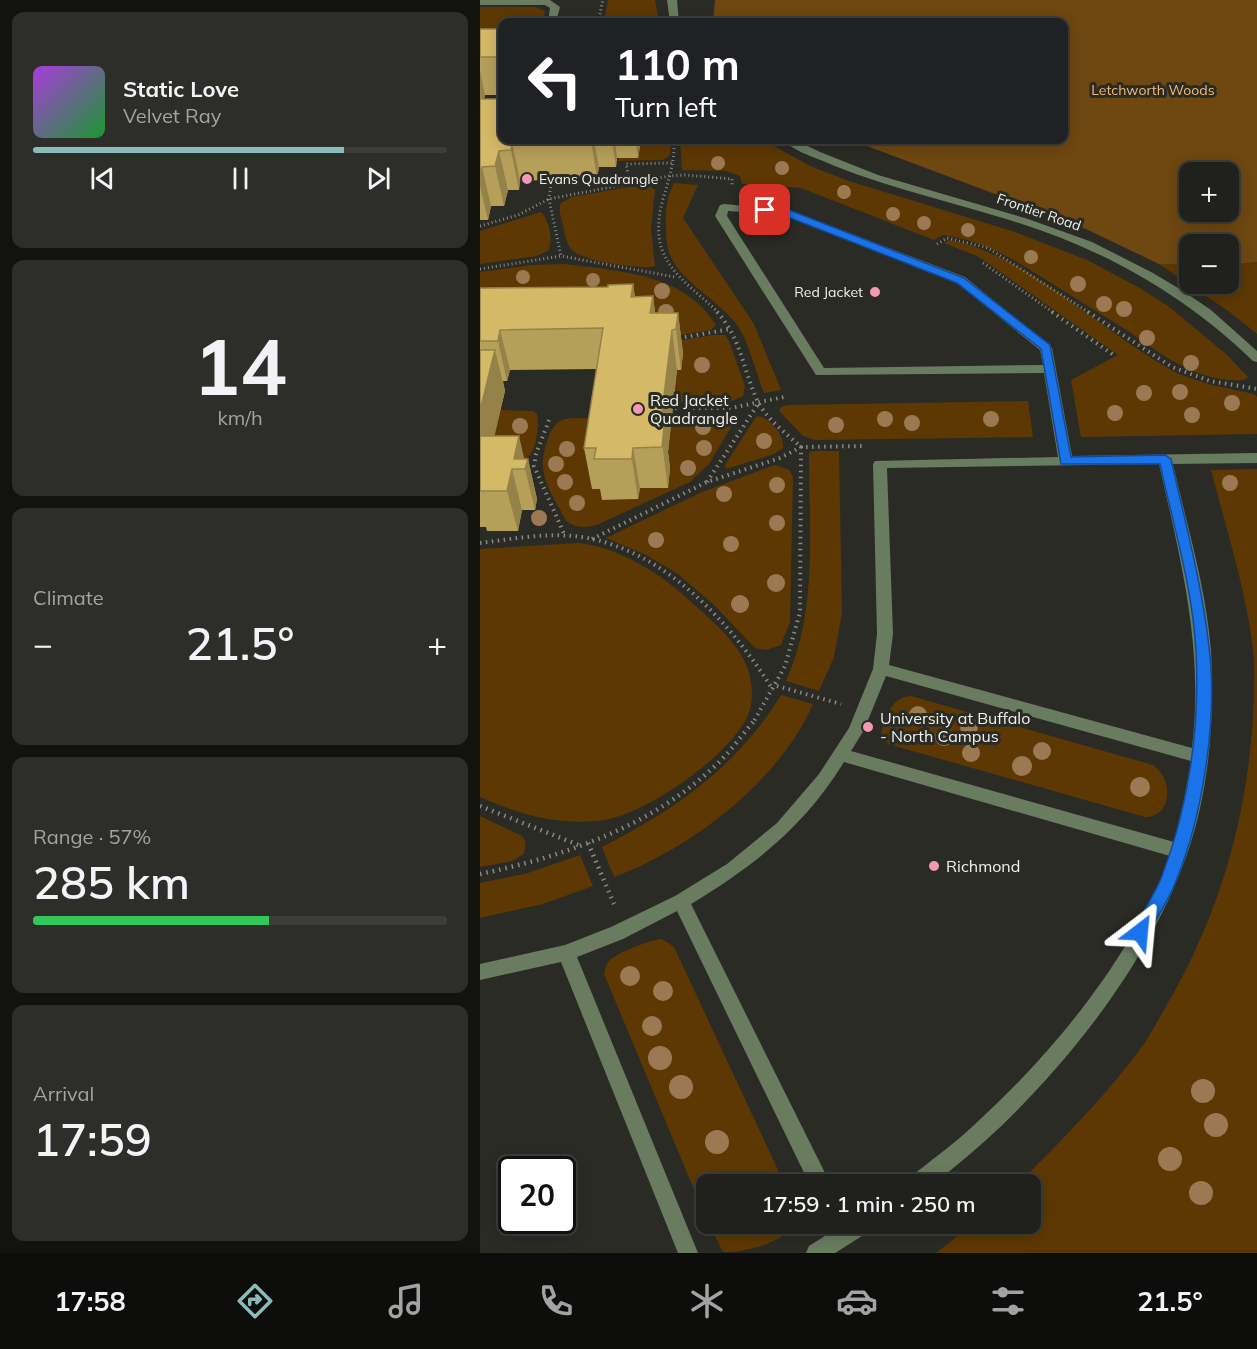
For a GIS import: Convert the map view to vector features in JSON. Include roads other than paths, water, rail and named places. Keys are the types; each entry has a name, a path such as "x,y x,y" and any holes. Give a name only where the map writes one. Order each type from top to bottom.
{"street":[{"path":"672,0 674,18"},
{"path":"480,2 547,2 554,5 552,18"},
{"name":"Frontier Road","path":"796,144 885,181 1025,221 1101,251 1149,275 1195,305 1228,330 1257,358"},
{"path":"1050,369 820,372 721,216 724,207 785,212 961,280 1046,348 1050,369 1066,461"},
{"path":"480,972 567,954 617,933 681,901 733,869 783,828 825,779 856,730 881,669 885,634 880,464 1257,458"},
{"path":"930,1174 979,1134 1058,1053 1121,966 1169,881 1179,851 1192,802 1204,723 1203,650 1194,590 1165,459"},
{"path":"881,669 1198,756"},
{"path":"841,755 1179,851"},
{"path":"681,901 816,1174"},
{"path":"567,954 688,1253"},
{"path":"816,1253 841,1234"}],"place":[{"name":"Evans Quadrangle","path":"527,179"},
{"name":"Red Jacket","path":"875,292"},
{"name":"Red Jacket Quadrangle","path":"638,409"},
{"name":"University at Buffalo - North Campus","path":"868,727"},
{"name":"Richmond","path":"934,866"}],"park label":[{"name":"Letchworth Woods","path":"1153,90"}]}
